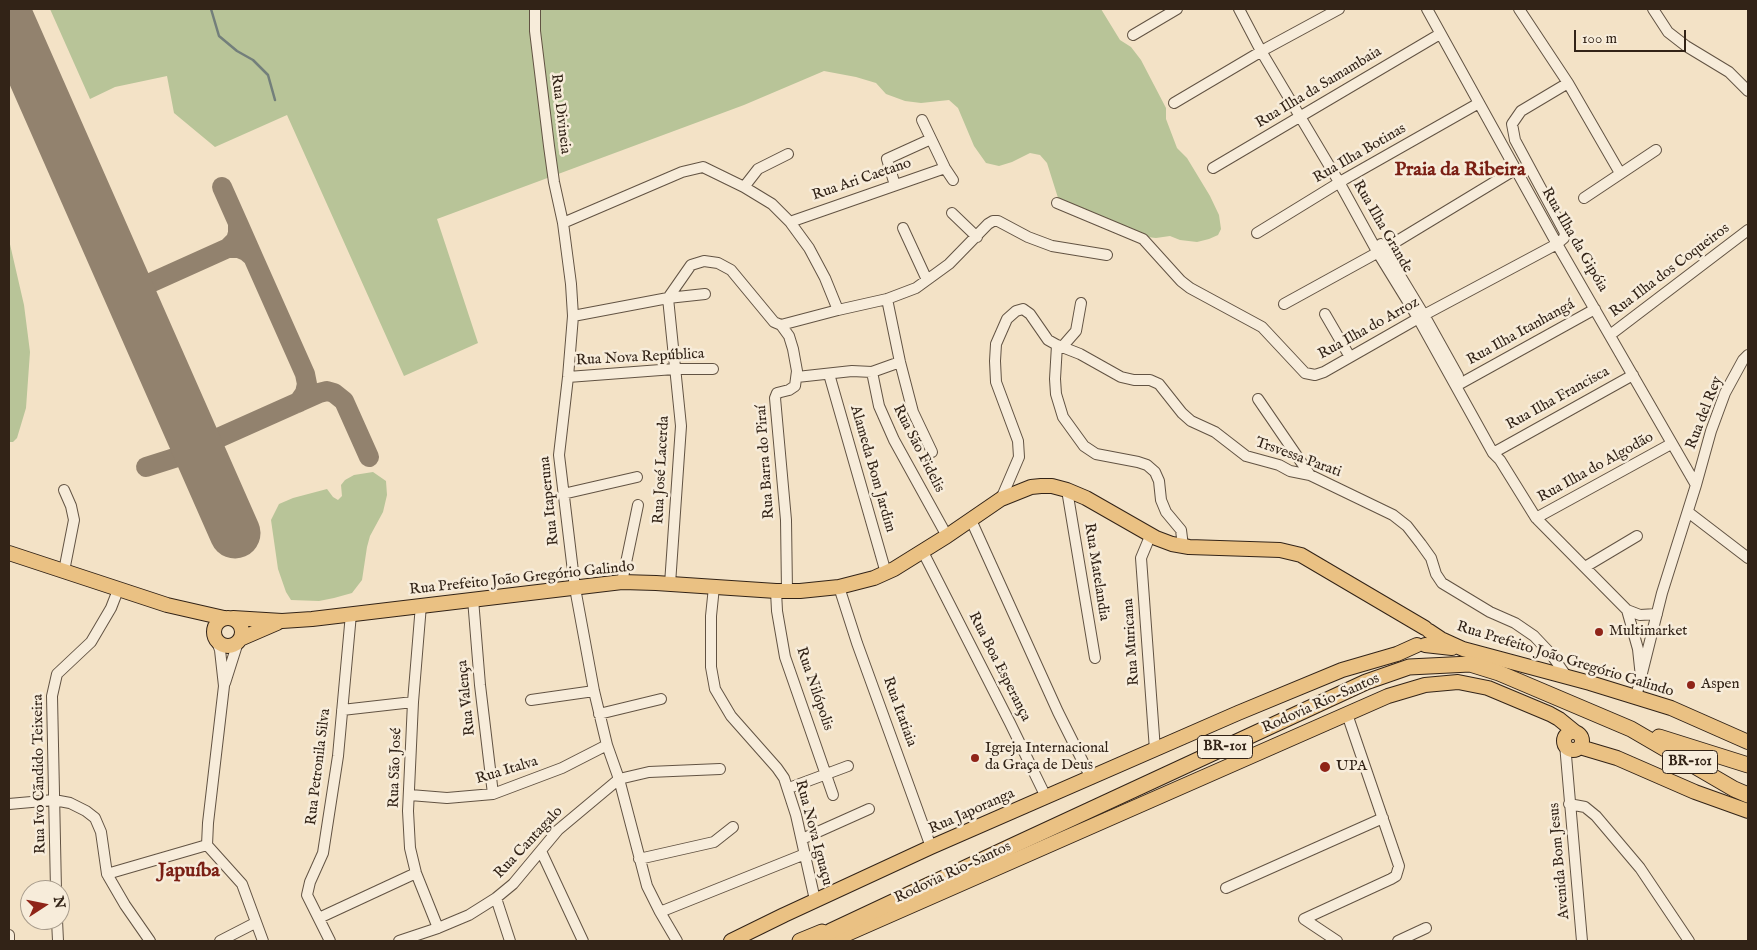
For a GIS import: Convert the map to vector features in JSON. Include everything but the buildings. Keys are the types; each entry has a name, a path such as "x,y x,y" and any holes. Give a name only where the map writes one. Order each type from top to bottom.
{"highway":[{"name":"Rodovia Rio-Santos","path":"815,941 831,936 1010,846 1366,682 1409,667 1442,664 1470,664 1477,666 1499,673 1632,729 1748,765"},
{"name":"Rodovia Rio-Santos","path":"1632,729 1734,789 1748,795"},
{"name":"Rodovia Rio-Santos","path":"800,941 820,932 831,936"}],"main road":[{"name":"Rua Prefeito João Gregório Galindo","path":"9,553 175,607 228,618 282,621 622,582 782,591 838,587 886,573 948,536 1001,499 1031,487 1052,486 1086,498 1172,544 1280,550 1301,555 1408,619 1421,636 1671,708 1748,742"},
{"name":"Rua Prefeito João Gregório Galindo","path":"175,607 205,623 215,636"},
{"path":"228,618 239,624 241,628 239,640 232,645 224,645 215,636 216,623 228,618"},
{"name":"Rua Prefeito João Gregório Galindo","path":"239,640 282,621"},
{"name":"Rua Japoranga","path":"731,941 815,900 932,847 1238,713 1342,670 1397,654 1421,636"},
{"path":"831,936 1397,693 1425,685 1458,682 1488,688 1528,703 1550,714 1574,741 1695,792 1748,812"}],"street":[{"name":"Rua Divineia","path":"535,9 539,73 554,182 563,223"},
{"path":"1133,35 1177,9"},
{"name":"Rua Ilha Grande","path":"1239,9 1342,180 1381,251 1421,316 1497,454 1536,518 1628,610"},
{"name":"Rua Ilha Grande","path":"1246,9 1264,50"},
{"path":"1174,103 1264,50 1339,9"},
{"name":"Rua Ilha da Gipóia","path":"1427,9 1557,244 1696,485"},
{"path":"1519,9 1568,83 1620,173"},
{"path":"1653,9 1668,32 1686,46 1729,72 1748,91"},
{"name":"Rua Ilha da Samambaia","path":"1213,168 1440,34"},
{"path":"1557,244 1564,238 1564,233 1515,140 1512,124 1521,111 1568,83"},
{"name":"Rua Ilha Botinas","path":"1257,233 1342,180 1479,103"},
{"path":"922,120 945,168 953,180"},
{"path":"895,185 887,159 931,139"},
{"path":"1584,198 1656,150"},
{"path":"744,187 758,168 788,154"},
{"path":"563,223 690,169 703,167 744,187 772,204 790,222 809,248 825,278 838,310"},
{"name":"Rua Ari Caetano","path":"790,222 945,168"},
{"path":"1284,304 1381,251 1516,169"},
{"name":"Rua Ilha do Arroz","path":"1057,204 1143,238 1181,281 1190,288 1262,327 1305,373 1316,375 1421,316 1557,244"},
{"path":"952,213 977,237"},
{"path":"781,325 887,299 916,288 949,264 988,224 994,221 998,221 1028,237 1052,246 1107,256"},
{"name":"Rua Itaperuna","path":"563,223 573,316 560,456 575,588 599,714 619,779 647,886 677,941"},
{"path":"904,228 927,280"},
{"name":"Rua Ilha dos Coqueiros","path":"1610,335 1748,230"},
{"path":"668,298 691,265 704,261 718,263 731,270 774,322 781,325 789,336 794,349 797,376 852,371 872,372 900,362"},
{"path":"573,316 668,298 705,294"},
{"name":"Rua José Lacerda","path":"668,298 674,369 682,426 670,584"},
{"path":"887,299 913,412 932,452"},
{"path":"1081,303 1076,331 1059,346 1056,387 1063,417 1084,446 1096,454 1138,462 1147,465 1155,472 1166,512 1181,530 1183,546"},
{"name":"Rua Ilha Itanhangá","path":"1459,385 1596,309"},
{"name":"Trsvessa Parati","path":"1001,499 1018,457 1018,441 996,382 996,344 1007,319 1016,311 1023,310 1030,314 1048,340 1059,346 1080,354 1121,376 1134,380 1150,380 1159,384 1191,421 1215,432 1246,456 1279,465 1290,471 1310,475 1393,515 1407,526 1421,544 1431,558 1436,574 1442,583 1490,612 1515,623 1534,636 1567,677"},
{"path":"1325,314 1350,357"},
{"name":"Rua del Rey","path":"1636,697 1657,614 1711,431 1725,393 1743,360 1748,355"},
{"name":"Rua Nova República","path":"568,377 674,369 713,369"},
{"name":"Rua São Fidelis","path":"872,372 879,406 894,440 948,536"},
{"name":"Alameda Bom Jardim","path":"829,374 886,573"},
{"name":"Rua Ilha Francisca","path":"1497,454 1633,375"},
{"name":"Rua Barra do Piraí","path":"782,591 786,520 775,398 777,393 795,386 797,376"},
{"path":"1258,399 1310,475"},
{"name":"Rua Ilha do Algodão","path":"1536,518 1671,444"},
{"path":"563,494 637,477"},
{"path":"64,490 72,506 74,520 64,571"},
{"name":"Rua Matelandia","path":"1067,490 1095,658"},
{"path":"622,582 638,505"},
{"path":"1688,512 1748,558"},
{"path":"970,520 1058,712 1091,778"},
{"name":"Rua Muricana","path":"1151,534 1141,558 1154,750"},
{"path":"1585,567 1637,536"},
{"name":"Rua Boa Esperança","path":"923,552 1046,797"},
{"name":"Rua Nova Iguaçu","path":"714,587 711,616 711,668 715,689 731,716 778,768 789,788 815,900"},
{"name":"Rua Itatiaia","path":"838,587 932,847"},
{"name":"Rua Ivo Cãndido Teixeira","path":"56,880 52,696 57,674 90,642 111,608 118,590"},
{"name":"Rua Nilópolis","path":"782,591 777,611 785,657 833,795"},
{"name":"Rua Valença","path":"473,599 480,685 493,794"},
{"name":"Rua São José","path":"421,605 408,811 410,848 416,873 438,928"},
{"path":"1628,610 1640,615 1657,614"},
{"path":"1628,610 1638,649 1641,677"},
{"name":"Rua Petronila Silva","path":"330,941 307,895 310,882 323,854 338,756 351,614"},
{"path":"215,636 220,650 224,686"},
{"path":"239,640 224,686 207,845 242,884 263,941"},
{"path":"531,700 594,691"},
{"path":"599,714 661,699"},
{"path":"342,710 414,702"},
{"path":"1337,941 1304,919 1396,876 1399,866 1348,714"},
{"name":"Avenida Bom Jesus","path":"1574,741 1567,779 1582,941"},
{"name":"Rua Italva","path":"410,795 447,798 493,794 562,768 607,745"},
{"path":"789,788 848,766"},
{"path":"619,779 649,772 720,769"},
{"name":"Rua Cantagalo","path":"399,941 438,928 468,915 496,898 513,884 558,830 619,779"},
{"path":"9,804 54,800 70,803 95,818 101,832 107,874 125,905 150,941"},
{"path":"1569,804 1585,808 1596,816 1640,868 1689,941"},
{"path":"802,839 869,809"},
{"path":"1226,888 1383,818"},
{"path":"640,859 714,842 733,827"},
{"path":"107,874 207,845"},
{"path":"541,851 583,941"},
{"path":"660,912 805,854"},
{"path":"319,918 416,873"},
{"path":"496,898 510,941"},
{"path":"220,941 255,923"},
{"path":"1398,941 1426,928"},
{"path":"9,935 9,941"}],"green space":[{"path":"50,9 1101,9 1120,40 1131,47 1141,60 1166,108 1166,119 1177,148 1187,158 1210,196 1219,215 1221,229 1218,235 1197,242 1180,240 1170,236 1147,237 1059,201 1047,163 1040,155 1030,153 999,166 986,163 974,146 958,108 949,100 921,103 905,101 886,94 876,83 824,71 744,105 437,219 478,343 404,376 287,115 215,147 174,113 167,76 115,87 90,99"},
{"path":"9,240 24,305 30,352 26,408 17,438 13,442 9,442"},
{"path":"373,472 386,481 387,495 383,512 370,536 362,580 352,593 319,601 291,600 286,592 278,569 271,520 279,504 293,498 327,489 338,500 342,496 341,485 345,480 354,475"}],"waterway":[{"path":"211,9 219,36 237,51 253,60 268,75 275,100"}],"taxiway":[{"path":"222,187 238,223"},
{"path":"148,284 228,248 239,248 253,257 238,223 236,240 228,248"},
{"path":"253,257 305,374 307,384 305,393 298,403"},
{"path":"120,273 131,283 148,284 137,299 138,313"},
{"path":"216,439 327,391 334,393 344,401 369,457"},
{"path":"189,429 205,441 216,439 207,448"},
{"path":"146,467 187,454 197,458 206,467"}],"runway":[{"path":"9,20 235,533"}],"place":[{"name":"Multimarket","path":"1599,632"},
{"name":"Aspen","path":"1691,685"},
{"name":"Igreja Internacional da Graça de Deus","path":"975,758"},
{"name":"UPA","path":"1325,767"}],"district":[{"name":"Praia da Ribeira","path":"1460,171"},
{"name":"Japuíba","path":"189,872"}]}
